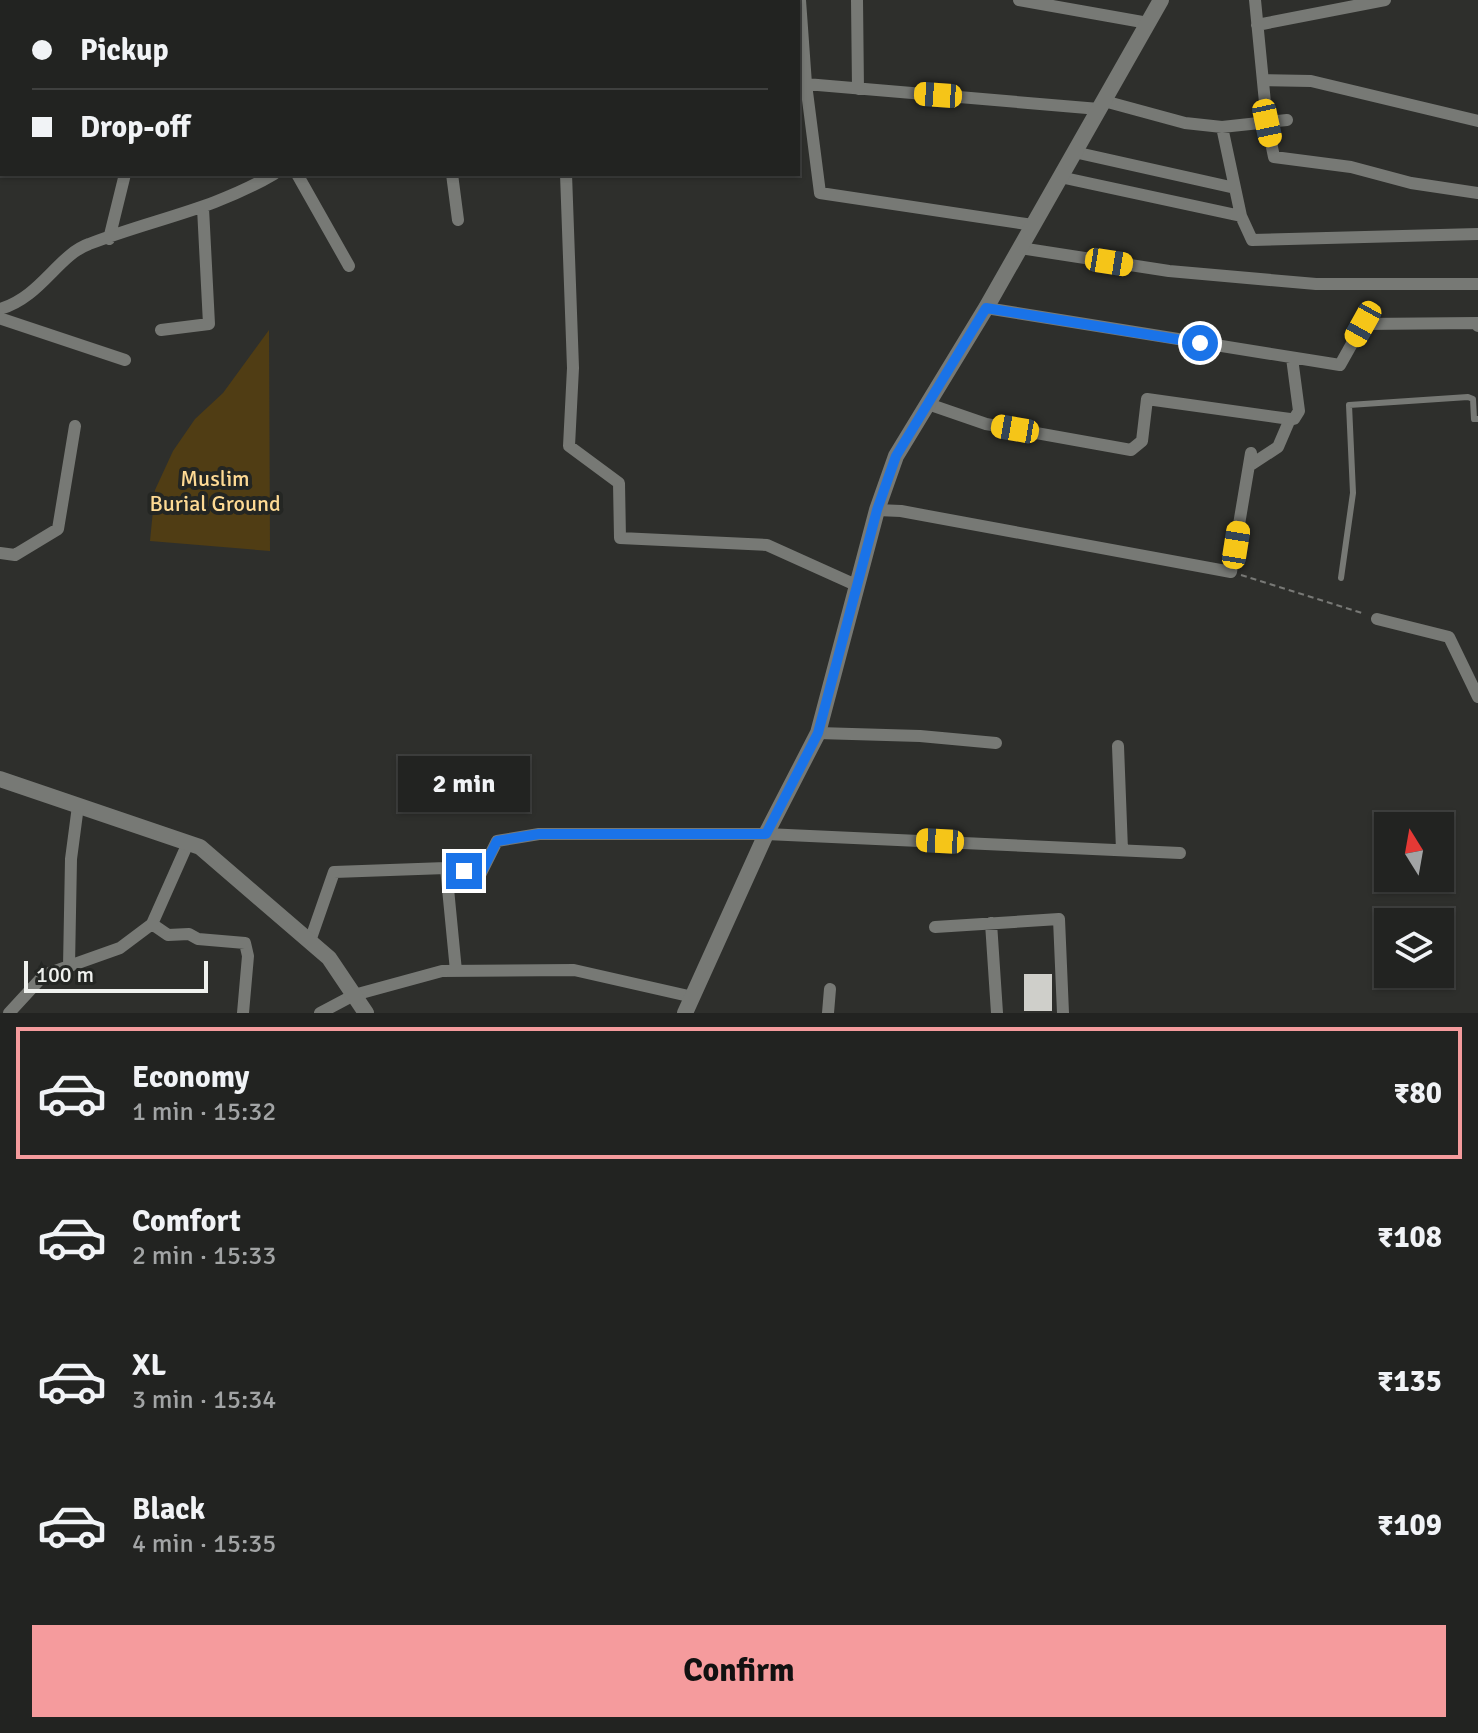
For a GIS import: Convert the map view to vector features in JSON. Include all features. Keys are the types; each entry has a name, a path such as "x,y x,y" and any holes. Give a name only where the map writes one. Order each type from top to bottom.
{"main road":[{"path":"685,1013 766,834 818,733 877,510 896,456 986,308 1161,0"},
{"path":"0,779 200,847 329,958 366,1013"}],"street":[{"path":"800,0 806,84 820,193 1033,225"},
{"path":"857,0 858,89"},
{"path":"1019,0 1148,23"},
{"path":"1255,0 1267,123 1274,157 1351,167 1411,183 1478,193"},
{"path":"1257,25 1385,0"},
{"path":"1263,80 1311,81 1478,121"},
{"path":"806,84 1101,105 1185,123 1222,127 1287,120"},
{"path":"1222,127 1241,216 1252,240 1478,234"},
{"path":"1074,152 1235,188"},
{"path":"109,239 125,176"},
{"path":"2,314 18,304 86,244 236,196 271,176"},
{"path":"298,176 349,266"},
{"path":"452,176 458,220"},
{"path":"566,176 573,368 569,446 619,483 620,538 767,545 858,586"},
{"path":"1060,177 1241,216"},
{"path":"161,330 209,324 203,208"},
{"path":"1020,248 1169,271 1316,284 1478,284"},
{"path":"986,308 1340,365 1363,324 1477,323 1478,326"},
{"path":"2,314 125,360"},
{"path":"928,404 986,424 1131,450 1142,441 1147,399 1294,419 1299,411 1292,358"},
{"path":"877,510 901,511 1231,572 1250,460 1278,447 1290,419"},
{"path":"0,553 15,555 58,529 75,426"},
{"path":"1377,619 1449,637 1478,697"},
{"path":"818,733 920,736 996,743"},
{"path":"1118,746 1122,850"},
{"path":"69,966 71,859 78,806"},
{"path":"310,941 334,872 446,868 481,873 497,841 539,834 766,834 1180,853"},
{"path":"9,1013 44,975 120,948 152,924 188,843"},
{"path":"446,868 456,971"},
{"path":"935,927 1059,919 1063,1013"},
{"path":"991,923 997,1013"},
{"path":"152,924 168,935 189,934 198,939 245,943 248,956 243,1013"},
{"path":"320,1013 354,995 442,971 574,970 693,997"},
{"path":"828,1013 830,989"}],"lane":[{"path":"1341,578 1353,493 1349,405 1468,397 1473,399 1473,417 1478,419"}],"path":[{"path":"1231,572 1377,619"}],"green space":[{"name":"Muslim Burial Ground","path":"269,330 270,551 150,541 155,490 173,451 195,419 223,393"}],"building":[{"path":"1024,974 1052,974 1052,1011 1024,1011"}],"route":[{"path":"464,871 481,873 497,841 539,834 766,834 818,733 877,510 896,456 986,308 1200,343"}]}
